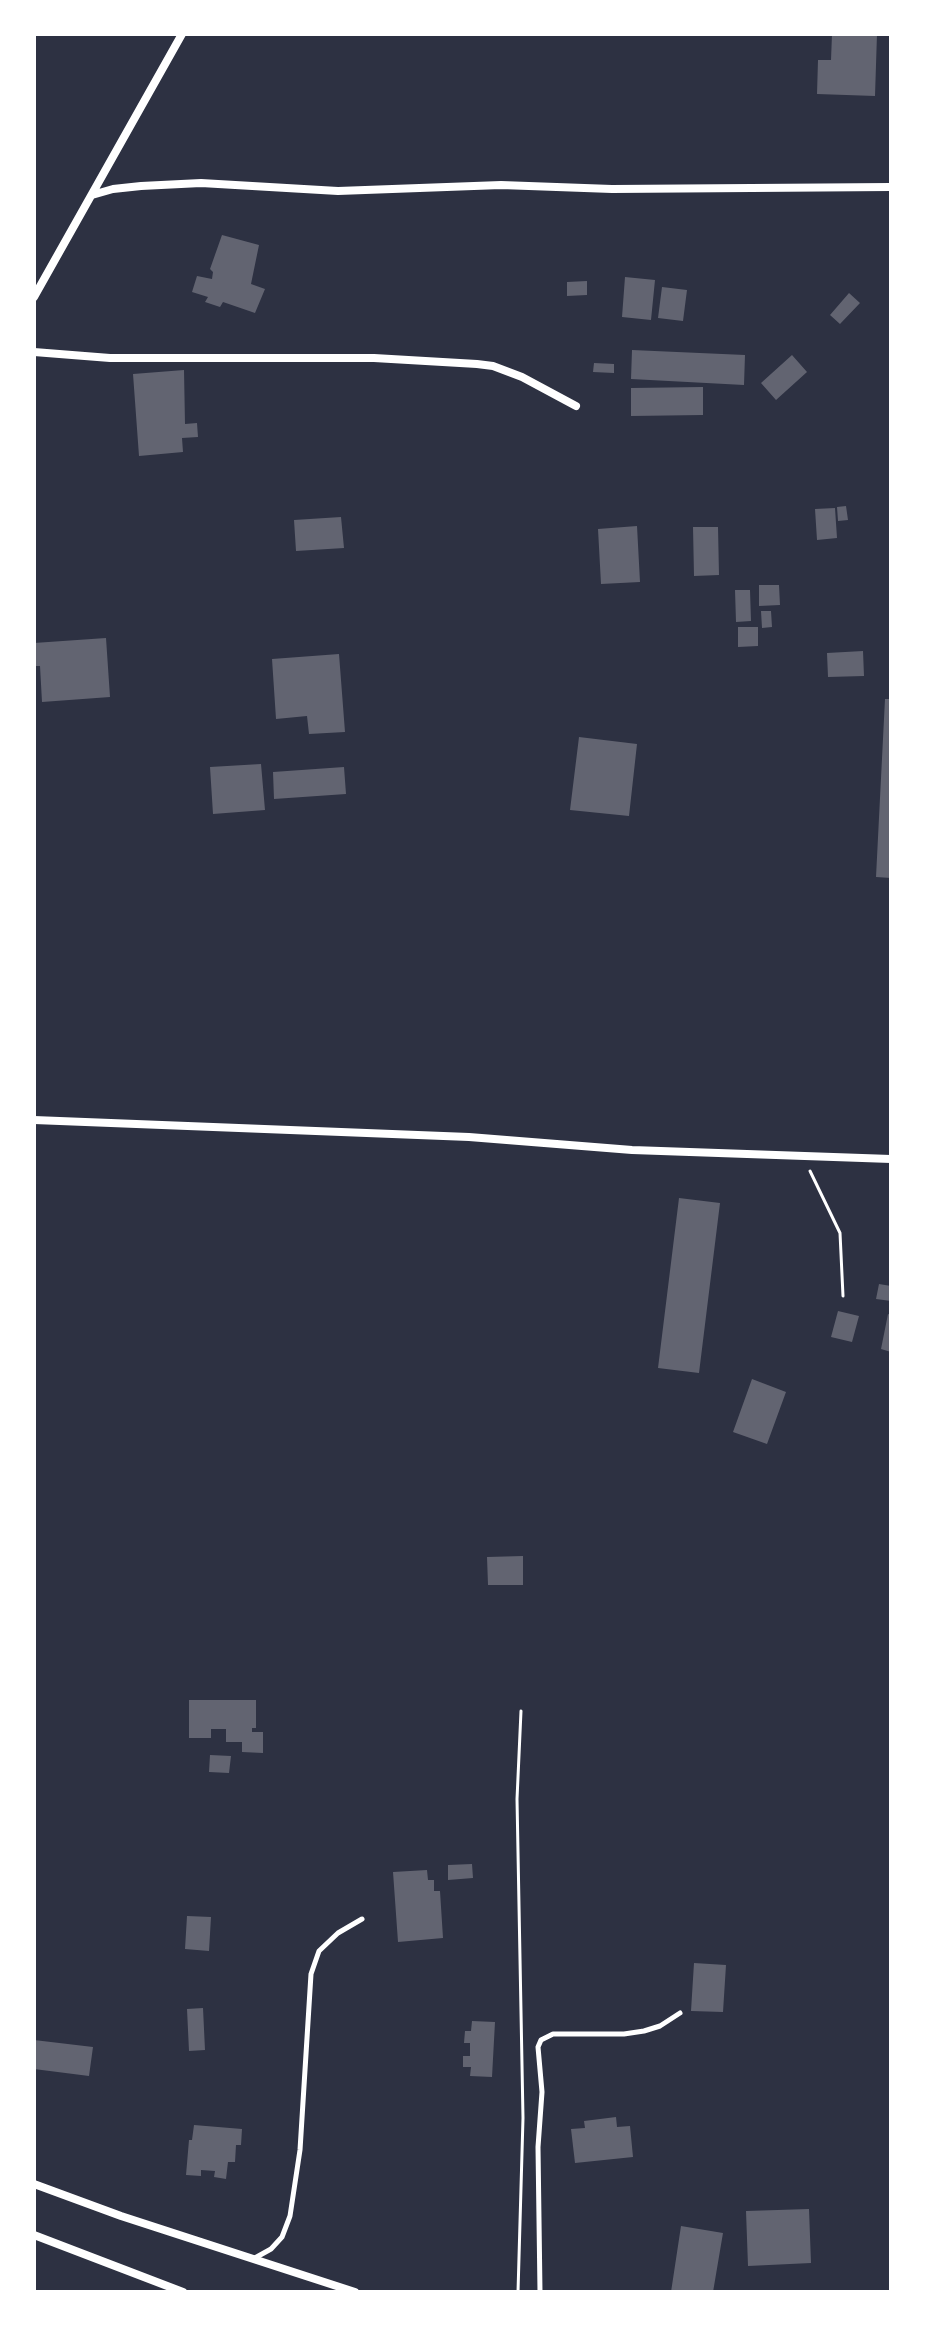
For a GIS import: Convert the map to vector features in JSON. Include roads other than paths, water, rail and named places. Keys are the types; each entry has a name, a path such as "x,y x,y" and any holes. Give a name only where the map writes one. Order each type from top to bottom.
{"street":[{"path":"34,297 182,34"},
{"path":"92,195 127,187 201,183 338,191 501,185 612,189 891,187"},
{"path":"34,352 110,358 374,358 477,364 493,366 522,377 576,406"},
{"path":"34,1120 469,1137 632,1150 891,1159"},
{"path":"34,2184 121,2216 355,2292"},
{"path":"34,2235 183,2292"}],"lane":[{"path":"252,2260 271,2249 282,2237 290,2216 300,2150 311,1974 319,1951 338,1933 362,1919"},
{"path":"540,2292 538,2147 542,2092 538,2047 541,2040 563,2033 624,2034 644,2031 660,2026 680,2013"}]}
